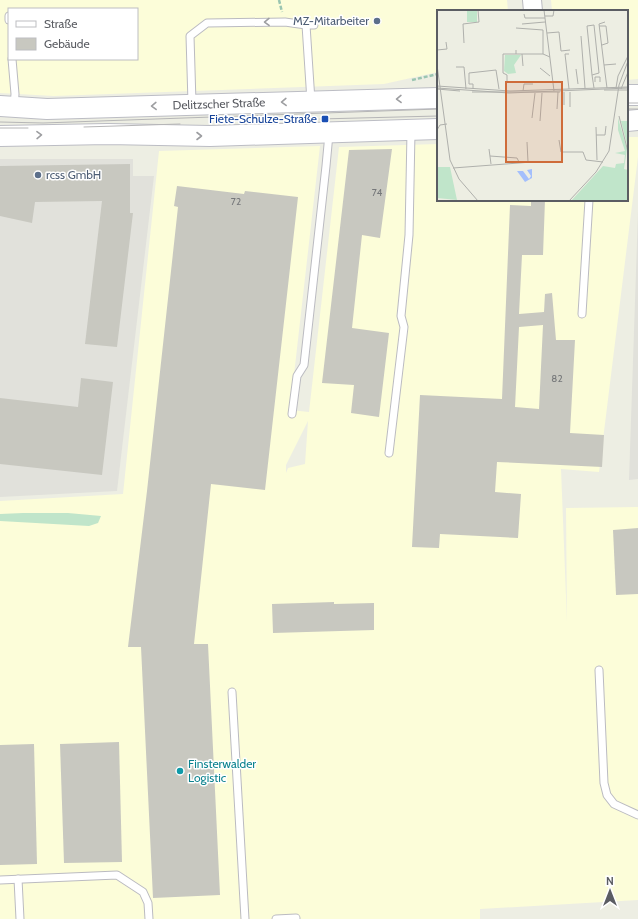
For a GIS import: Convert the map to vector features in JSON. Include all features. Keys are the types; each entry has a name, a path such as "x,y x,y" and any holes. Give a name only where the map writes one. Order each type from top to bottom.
{"main road":[{"name":"Delitzscher Straße","path":"7,107 47,109 437,98"},
{"path":"628,121 638,120"},
{"path":"0,136 108,134 210,136 437,129"}],"street":[{"path":"532,0 534,10"}],"lane":[{"path":"192,104 190,36 207,23 284,22 310,25 311,101"},
{"path":"7,107 15,94 12,60"},
{"path":"389,453 404,328 401,316 409,236 411,130"},
{"path":"292,414 297,376 304,365 326,174 329,132"},
{"path":"582,314 589,201"},
{"path":"599,670 604,783 607,795 614,804 638,815"},
{"path":"232,692 245,919"},
{"path":"0,880 117,875 143,892 148,903 149,919"},
{"path":"18,880 20,919"},
{"path":"276,919 296,918"}],"shaded area":[{"path":"0,0 507,0 508,10 437,10 437,72 384,84 54,96 0,93"},
{"path":"551,0 638,0 638,79 628,80 628,10 552,10"},
{"path":"628,137 638,137 638,157 599,472 561,469 567,622 566,508 638,507 638,900 480,909 480,919 0,919 0,501 123,494 159,151 320,146 290,410 309,412 339,147 437,144 437,201 628,201","holes":["308,421 305,464 288,468 286,473 286,465"]},
{"path":"0,159 133,159 133,176 154,176 117,491 0,497"},
{"path":"638,212 638,479 629,480"},
{"path":"68,513 101,516 98,523 89,526 0,521 0,514"}],"building":[{"path":"392,149 380,238 362,235 352,328 389,333 379,417 351,413 354,385 322,383 349,150"},
{"path":"130,164 130,213 133,213 117,347 85,344 102,201 35,202 32,223 0,216 0,166"},
{"path":"177,186 244,194 245,191 298,197 265,490 211,484 194,644 208,644 220,895 153,898 141,647 128,647 147,491 178,207 174,206"},
{"path":"531,201 545,201 543,255 522,255 519,314 544,312 545,294 552,293 556,340 575,340 570,433 604,435 602,467 497,462 495,492 521,494 518,538 440,534 439,548 412,547 420,395 502,399 510,205 531,206","holes":["543,325 539,409 515,407 519,327"]},
{"path":"81,378 113,382 102,475 0,464 0,398 78,407"},
{"path":"638,528 638,594 616,595 613,530"},
{"path":"334,602 334,604 374,603 374,630 273,633 272,604"},
{"path":"119,742 122,862 64,863 60,744"},
{"path":"34,744 37,864 0,865 0,745"}],"tram line":[{"path":"628,103 638,103"},
{"path":"0,122 43,123 437,109"},
{"path":"628,109 638,109"},
{"path":"320,119 437,116"},
{"path":"84,127 180,124"},
{"path":"0,128 28,128"}],"place":[{"name":"MZ-Mitarbeiter","path":"377,21"},
{"name":"Fiete-Schulze-Straße","path":"325,119"},
{"name":"rcss GmbH","path":"38,175"},
{"name":"Finsterwalder Logistic","path":"180,771"}]}
